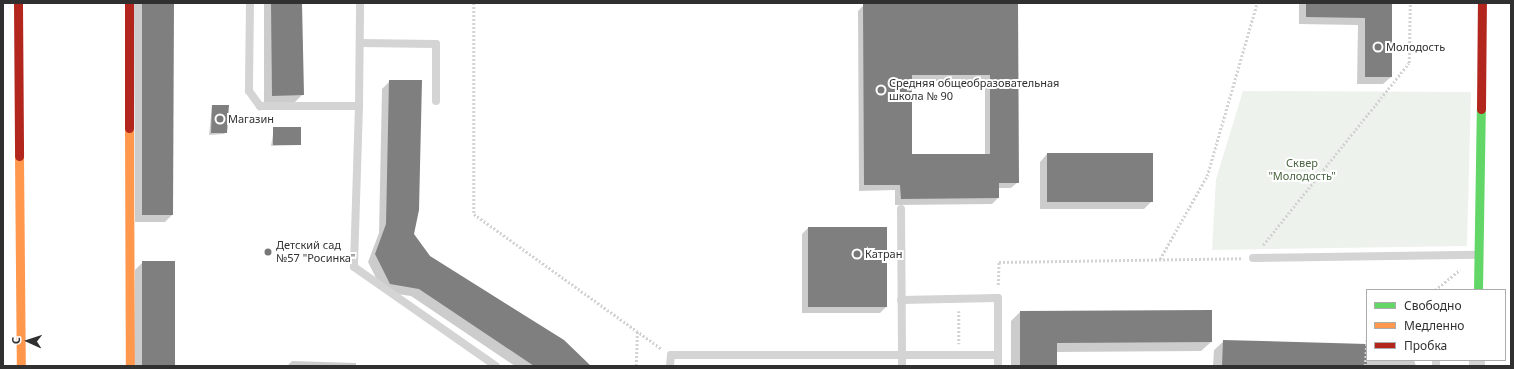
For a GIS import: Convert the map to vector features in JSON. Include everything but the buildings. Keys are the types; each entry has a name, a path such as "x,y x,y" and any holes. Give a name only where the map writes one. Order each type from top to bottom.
{"street":[{"path":"18,3 21,366"},
{"path":"129,3 130,366"},
{"path":"1478,289 1482,3"}],"lane":[{"path":"250,3 249,91 260,106 359,106"},
{"path":"360,3 359,106 354,267 496,366"},
{"path":"360,43 436,44 436,101"},
{"path":"902,208 902,366"},
{"path":"1253,258 1478,255"},
{"path":"901,300 998,298 998,366"},
{"path":"670,366 671,355 998,355"}],"path":[{"path":"474,3 474,214 671,355"},
{"path":"1159,260 1207,176 1257,3"},
{"path":"998,298 999,262 1253,258 1409,63 1410,3"},
{"path":"1436,289 1478,255"},
{"path":"958,299 959,355"},
{"path":"636,366 637,330"},
{"path":"1365,366 1366,352"}],"green space":[{"name":"Сквер \"Молодость\"","path":"1243,91 1471,92 1467,246 1212,250 1216,179"}],"traffic: fast":[{"path":"1478,289 1481,109"}],"traffic: slow":[{"path":"129,128 130,366"},
{"path":"19,156 21,366"}],"traffic: jam":[{"path":"18,3 19,156"},
{"path":"129,3 129,128"},
{"path":"1481,109 1482,3"}],"place":[{"name":"Молодость","path":"1378,47"},
{"name":"Средняя общеобразовательная школа № 90","path":"881,90"},
{"name":"Магазин","path":"220,119"},
{"name":"Детский сад №57 \"Росинка\"","path":"268,252"},
{"name":"Катран","path":"857,254"}]}
